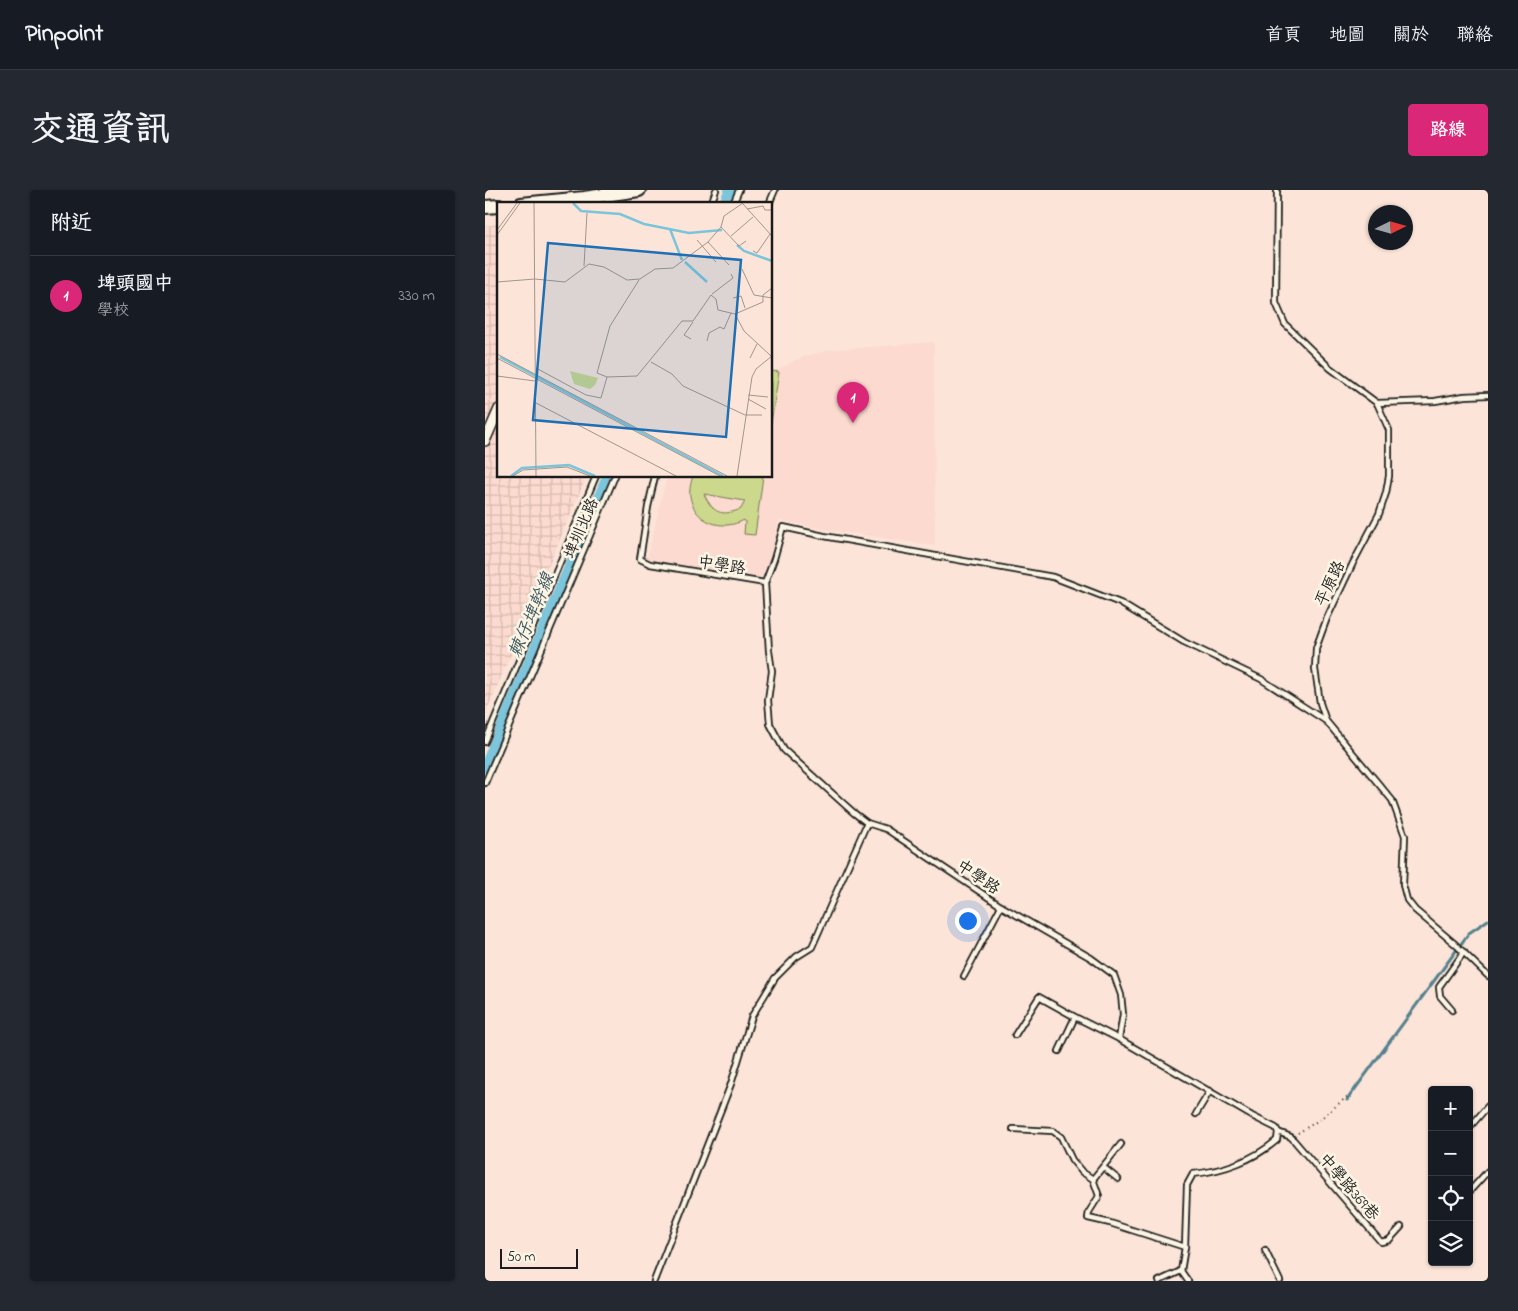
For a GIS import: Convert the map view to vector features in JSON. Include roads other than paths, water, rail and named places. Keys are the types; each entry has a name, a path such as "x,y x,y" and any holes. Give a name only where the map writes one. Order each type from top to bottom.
{"main road":[{"path":"562,202 583,201 639,190"}],"street":[{"path":"485,441 497,414"}],"lane":[{"path":"712,202 716,190"},
{"path":"734,202 739,190"},
{"path":"770,202 775,190"},
{"name":"平原路","path":"1277,190 1276,303 1285,324 1330,368 1377,403 1389,430 1389,476 1379,514 1353,562 1327,618 1316,648 1315,669 1320,703 1326,721 1392,800 1405,836 1403,885 1407,900 1415,910 1464,952 1488,976"},
{"path":"1377,403 1435,401 1464,396 1488,395"},
{"path":"485,742 596,478"},
{"name":"埤圳北路","path":"485,783 614,478"},
{"name":"中學路","path":"655,478 640,559 650,564 765,583 772,671 768,700 770,724 785,750 867,823 886,829 1001,906 1091,958 1114,975 1121,994 1123,1014 1119,1039"},
{"path":"765,583 783,527 1053,577 1120,603 1184,642 1261,679 1326,721"},
{"path":"654,1281 731,1084 752,1016 775,978 796,957 812,947 867,823"},
{"path":"964,976 1001,906"},
{"path":"1452,1010 1441,996 1439,987 1464,952"},
{"path":"1015,1035 1039,997 1119,1039 1276,1128 1278,1132 1277,1140 1256,1156 1209,1172 1193,1174 1187,1185 1185,1247 1181,1271 1188,1281"},
{"path":"1059,1051 1075,1017"},
{"path":"1196,1114 1210,1092"},
{"path":"1473,1123 1488,1106"},
{"path":"1013,1129 1053,1131 1061,1137 1072,1160 1082,1172 1093,1179 1099,1196 1089,1212 1089,1218 1185,1247"},
{"name":"中學路369巷","path":"1278,1132 1291,1137 1381,1242 1389,1240 1401,1227"},
{"path":"1093,1179 1121,1144"},
{"path":"1103,1167 1118,1178"},
{"path":"1473,1188 1488,1171"},
{"path":"1265,1250 1280,1281"},
{"path":"1159,1281 1181,1271"}],"waterway":[{"name":"棘仔埤幹線","path":"725,202 730,190"},
{"name":"棘仔埤幹線","path":"485,767 607,478"},
{"path":"1347,1100 1469,933 1488,920"}],"place":[{"name":"埤頭國中","path":"853,423"}]}
